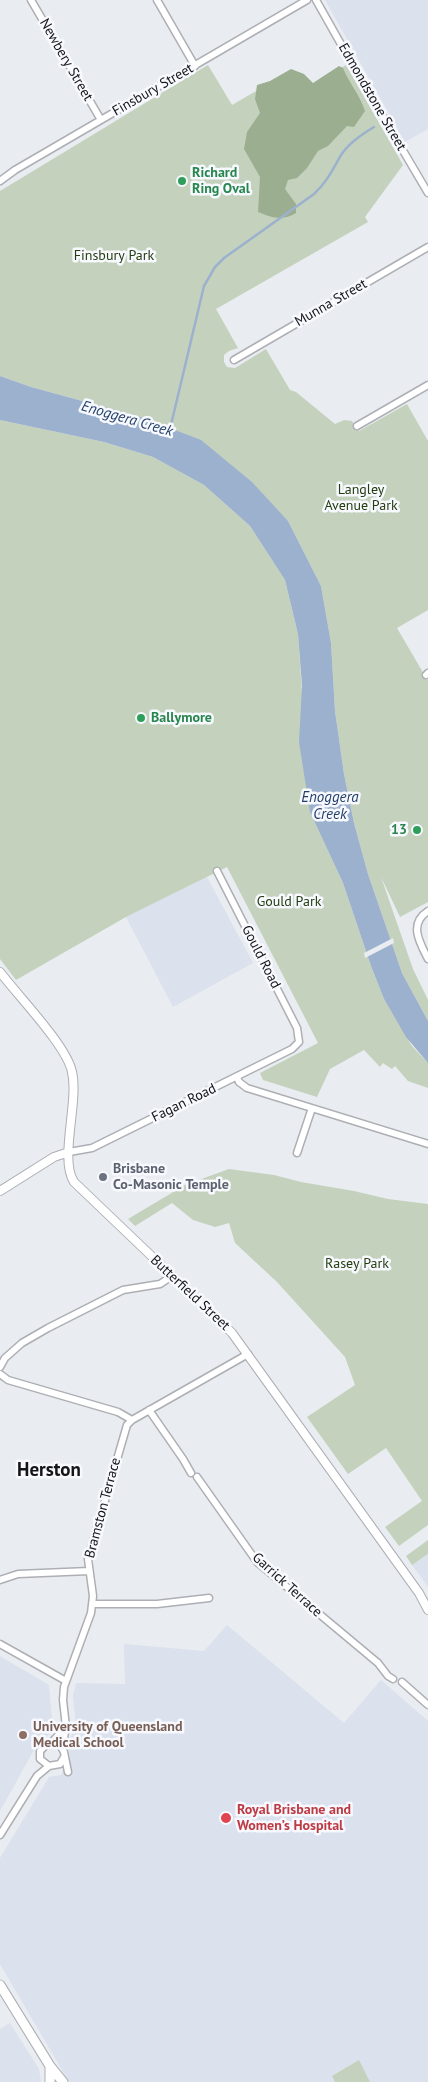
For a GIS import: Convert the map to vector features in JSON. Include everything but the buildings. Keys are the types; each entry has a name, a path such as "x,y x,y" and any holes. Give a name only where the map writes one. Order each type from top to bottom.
{"main road":[{"path":"0,1985 62,2082"},
{"path":"50,2066 50,2082"}],"street":[{"name":"Newbery Street","path":"31,0 102,120"},
{"path":"157,0 195,66"},
{"name":"Finsbury Street","path":"0,181 15,170 307,0"},
{"name":"Edmondstone Street","path":"316,0 428,192"},
{"name":"Munna Street","path":"234,360 428,247"},
{"path":"357,426 428,385"},
{"name":"Gould Road","path":"217,871 297,1028 300,1037 297,1045"},
{"path":"428,911 418,921 416,929 428,959"},
{"name":"Butterfield Street","path":"0,972 59,1045 70,1065 74,1081 67,1166 74,1182 227,1327 419,1594 428,1610"},
{"name":"Fagan Road","path":"69,1152 92,1148 297,1045"},
{"path":"236,1077 247,1088 428,1144"},
{"path":"297,1153 312,1108"},
{"path":"0,1191 54,1157 69,1152"},
{"path":"0,1367 5,1358 22,1343 48,1328 123,1290 160,1284 172,1276"},
{"path":"0,1374 8,1380 118,1412 132,1420 248,1354"},
{"name":"Garrick Terrace","path":"149,1410 257,1562 378,1663 389,1677 394,1679"},
{"name":"Bramston Terrace","path":"62,1748 66,1727 62,1700 66,1681 93,1604 89,1554 125,1428 132,1420"},
{"path":"0,1580 18,1574 89,1572"},
{"path":"93,1604 157,1604 209,1598"},
{"path":"0,1644 66,1681"},
{"path":"402,1682 428,1706"},
{"path":"0,1835 37,1776 41,1748 52,1742 66,1727"},
{"path":"40,1759 51,1766 68,1772 62,1748 52,1742"},
{"path":"37,1776 51,1766 60,1764 64,1756"}],"shaded area":[{"path":"325,0 428,0 428,129 405,142"},
{"path":"207,877 253,963 173,1007 126,917"},
{"path":"428,1554 428,1587 412,1565"},
{"name":"Royal Brisbane and Women’s Hospital","path":"227,1625 344,1723 381,1680 428,1721 428,2082 69,2082 0,1964 0,1858 49,1777 61,1775 70,1757 68,1743 76,1727 73,1695 76,1683 125,1684 124,1644 204,1651"},
{"name":"University of Queensland Medical School","path":"0,1656 49,1685 53,1730 35,1748 0,1811"},
{"path":"10,2023 39,2069 41,2082 0,2082 0,2029"}],"green space":[{"path":"208,65 232,105 282,76 294,96 346,65 403,165 365,217 368,222 216,309 238,348 224,355 224,362 227,367 235,368 266,349 290,390 296,392 335,424 344,420 352,421 359,431 407,404 428,441 428,610 397,628 428,681 428,902 400,917 381,877 413,969 428,1000 428,1021 402,973 368,874 354,823 344,774 335,711 331,643 321,586 288,521 170,427 141,417 31,387 0,376 0,191"},
{"path":"339,66 343,68 365,111 354,127 347,126 328,146 318,151 307,168 297,178 288,180 285,189 296,204 296,213 291,216 277,218 258,212 260,177 244,149 247,132 260,113 255,99 257,85 270,81 291,69 304,74 313,83"},
{"name":"Ballymore","path":"0,420 104,442 153,457 204,485 250,526 285,580 298,634 310,812 343,883 384,999 412,1046 428,1063 428,1088 408,1081 395,1066 392,1069 383,1063 380,1067 364,1050 330,1069 317,1097 263,1080 260,1073 318,1043 227,867 126,917 16,980 0,959"},
{"name":"Rasey Park","path":"229,1169 274,1175 388,1199 428,1204 428,1525 399,1546 385,1527 422,1501 386,1448 348,1474 307,1417 355,1385 345,1357 277,1282 235,1243 229,1223 215,1227 193,1220 172,1203 135,1226 128,1219 185,1185"},
{"path":"428,1540 428,1554 412,1565 406,1556"},
{"path":"359,2060 370,2082 335,2082 332,2076"}],"water":[{"name":"Enoggera Creek","path":"0,376 31,387 141,417 201,440 252,482 288,521 321,586 331,643 335,711 344,774 354,823 368,874 402,973 428,1021 428,1063 406,1037 384,999 343,883 310,812 299,742 302,686 298,634 285,580 250,526 204,485 153,457 104,442 0,420"}],"pier":[{"path":"393,938 394,943 365,958 364,953"}],"waterway":[{"path":"170,429 204,286 215,267 224,258 314,194 326,180 348,147 374,127"}],"place":[{"name":"Richard Ring Oval","path":"182,181"},
{"name":"Ballymore","path":"141,718"},
{"name":"13","path":"417,830"},
{"name":"Brisbane Co-Masonic Temple","path":"103,1177"},
{"name":"University of Queensland Medical School","path":"23,1735"},
{"name":"Royal Brisbane and Women’s Hospital","path":"226,1818"}],"district":[{"name":"Herston","path":"49,1471"}],"park label":[{"name":"Finsbury Park","path":"114,256"},
{"name":"Langley Avenue Park","path":"361,498"},
{"name":"Gould Park","path":"289,902"}]}
